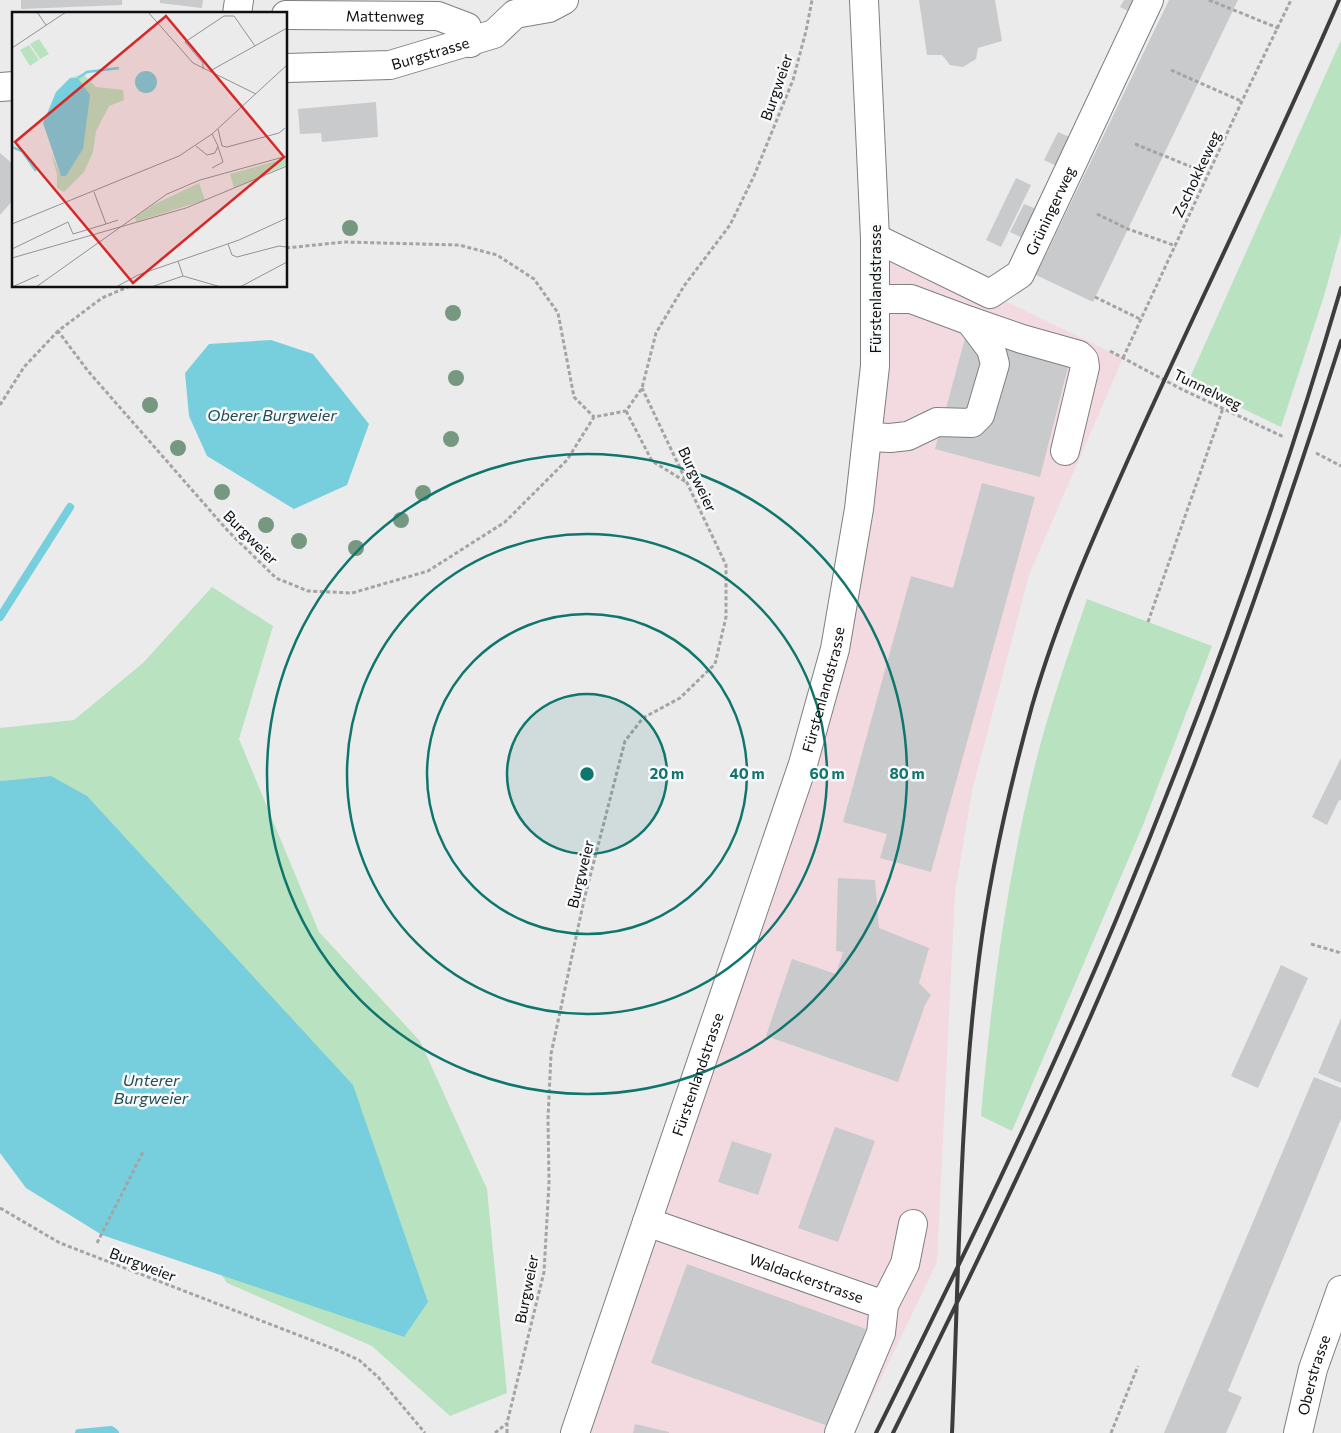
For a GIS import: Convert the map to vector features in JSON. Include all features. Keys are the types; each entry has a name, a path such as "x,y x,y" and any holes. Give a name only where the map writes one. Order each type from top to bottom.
{"main road":[{"name":"Burgstrasse","path":"288,68 390,65 470,43 494,34 514,7 549,8 564,0"},
{"name":"Fürstenlandstrasse","path":"574,1433 803,764 835,649 848,581 868,437 875,366 875,238 864,0"},
{"name":"Grüningerweg","path":"875,238 990,294 1020,274 1149,0"},
{"name":"Mattenweg","path":"288,15 438,16 467,28 470,43"},
{"path":"876,299 911,299 1022,339 1079,355 1084,360 1086,367 1065,451"},
{"path":"868,437 890,438 908,436 937,422 972,423 980,415 996,364 991,349 970,321"},
{"name":"Waldackerstrasse","path":"647,1222 884,1305 905,1264 913,1224"},
{"name":"Oberstrasse","path":"1298,1433 1313,1369 1341,1290"},
{"path":"839,1433 880,1333 884,1305"}],"path":[{"name":"Burgweier","path":"626,410 642,388 656,333 684,286 730,225 754,176 793,80 806,32 812,0"},
{"path":"1209,0 1278,28"},
{"name":"Zschokkeweg","path":"1123,358 1291,0"},
{"path":"1171,70 1242,101"},
{"path":"1135,144 1209,174"},
{"path":"1097,214 1128,229 1176,246"},
{"path":"288,248 344,242 459,245 497,255 534,279 558,313 574,397 594,417 626,410 652,461 686,482"},
{"path":"0,404 24,367 58,331 102,298 125,288"},
{"path":"1095,297 1142,320"},
{"name":"Burgweier","path":"58,331 88,372 228,531 276,578 308,591 352,593 428,571 505,522 566,460 594,417"},
{"name":"Tunnelweg","path":"1123,358 1284,437"},
{"name":"Burgweier","path":"507,1433 507,1424 544,1272 549,1184 548,1118 551,1054 584,900 625,741 643,718 680,698 715,664 726,617 726,565 642,388"},
{"path":"1148,622 1223,408"},
{"path":"1316,453 1341,466"},
{"path":"1311,944 1341,953"},
{"path":"97,1243 144,1150"},
{"name":"Burgweier","path":"0,1208 60,1243 359,1360 378,1378 425,1433"},
{"path":"1111,1433 1138,1366"},
{"path":"495,1433 507,1424"}],"shaded area":[{"path":"875,238 1123,358 1029,575 972,791 955,893 937,1262 855,1433 575,1433 835,649"}],"green space":[{"path":"1341,40 1341,234 1324,296 1281,427 1188,382"},
{"path":"212,587 273,626 239,739 319,932 420,1041 487,1189 507,1393 450,1416 372,1346 227,1283 221,1274 404,1337 51,776 0,781 0,728 74,720 143,663"},
{"path":"1087,599 1212,646 1143,825 1012,1131 981,1116 1001,942 1015,855 1034,769 1052,705"}],"water":[{"name":"Oberer Burgweier","path":"271,340 313,354 369,424 347,485 294,509 207,456 189,416 185,373 209,344"},
{"name":"Unterer Burgweier","path":"51,776 87,796 353,1085 428,1302 404,1337 102,1235 26,1188 0,1153 0,781"}],"building":[{"path":"21,0 122,0 122,5 21,9"},
{"path":"160,0 203,0 202,8 160,3"},
{"path":"919,0 995,0 1002,41 978,48 976,59 963,67 950,65 942,55 927,55"},
{"path":"1124,0 1139,0 1132,13 1120,7"},
{"path":"1169,0 1238,0 1093,302 1036,275"},
{"path":"376,102 378,137 322,142 321,133 300,134 298,109"},
{"path":"1058,132 1074,139 1061,168 1044,160"},
{"path":"0,153 12,163 12,201 0,215"},
{"path":"1016,178 1031,185 1001,247 986,240"},
{"path":"1024,204 1041,211 1027,240 1010,232"},
{"path":"967,331 1070,359 1040,477 935,449"},
{"path":"982,483 1035,497 931,872 880,858 887,834 843,822 911,576 953,588"},
{"path":"1341,758 1341,801 1339,800 1327,825 1312,817"},
{"path":"838,878 875,880 879,928 929,948 919,983 931,995 925,1005 898,1082 766,1036 792,959 836,974 843,952 836,951"},
{"path":"1281,965 1308,978 1258,1088 1231,1076"},
{"path":"1341,1018 1341,1083 1318,1073"},
{"path":"1314,1077 1341,1088 1341,1119 1228,1391 1242,1397 1226,1433 1164,1433"},
{"path":"835,1127 875,1141 838,1242 798,1228"},
{"path":"732,1141 772,1154 758,1195 718,1182"},
{"path":"687,1264 866,1329 831,1427 651,1363"},
{"path":"635,1424 669,1432 669,1433 633,1433"}],"waterway":[{"path":"0,617 70,507"},
{"path":"79,1433 111,1430 115,1433"}],"railway":[{"path":"952,1433 961,1195 972,1017 979,958 1001,831 1032,706 1067,602 1095,534 1291,109 1339,0"},
{"path":"876,1433 970,1242 1060,1050 1148,843 1179,765 1265,528 1341,288"},
{"path":"893,1433 1030,1150 1095,1006 1156,861 1230,667 1276,537 1341,341"}]}
